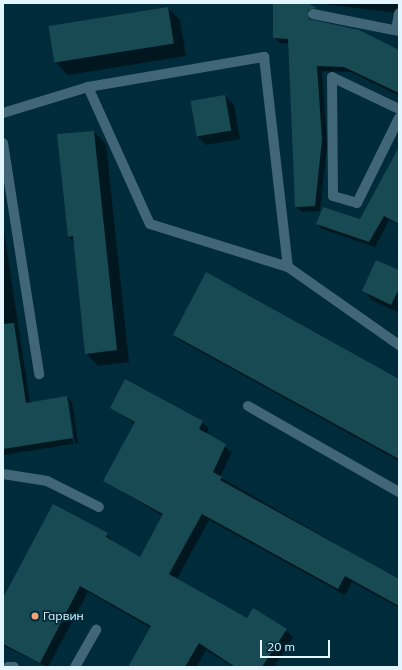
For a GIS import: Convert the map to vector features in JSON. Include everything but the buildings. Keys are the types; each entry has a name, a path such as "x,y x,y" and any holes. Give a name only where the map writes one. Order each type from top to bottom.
{"lane":[{"path":"313,14 398,31 399,13"},
{"path":"3,113 88,87 264,57 288,267"},
{"path":"399,109 332,77 333,196 357,203 399,118"},
{"path":"88,87 150,224 288,267 399,345"},
{"path":"3,143 39,374"},
{"path":"248,406 399,492"},
{"path":"3,474 47,481 99,507"},
{"path":"75,667 96,630"},
{"path":"8,667 14,667"}],"place":[{"name":"Гарвин","path":"35,616"}]}
